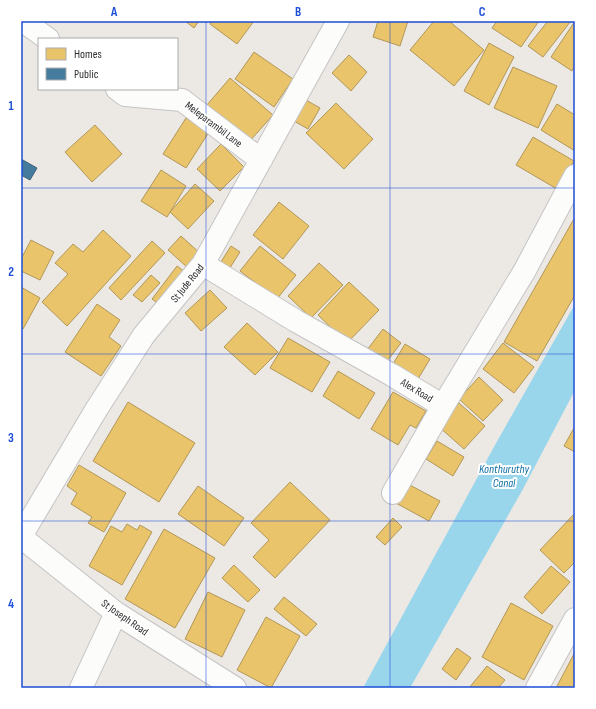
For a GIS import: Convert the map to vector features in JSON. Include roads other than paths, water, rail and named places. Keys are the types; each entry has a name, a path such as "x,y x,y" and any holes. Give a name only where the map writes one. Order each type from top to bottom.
{"street":[{"path":"23,21 47,38"},
{"name":"St Jude Road","path":"21,537 96,410 144,335 203,264 338,21"},
{"name":"Meleparambil Lane","path":"118,90 125,95 182,100 261,160"},
{"name":"Alex Road","path":"203,264 296,321 392,375 443,406 525,270 575,176"},
{"path":"393,493 443,406"},
{"name":"St Joseph Road","path":"21,537 116,613 235,688"},
{"path":"80,688 116,613"},
{"path":"537,688 575,619"}],"water":[{"name":"Konthuruthy Canal","path":"575,304 575,390 523,489 410,688 363,688 495,445"}]}
